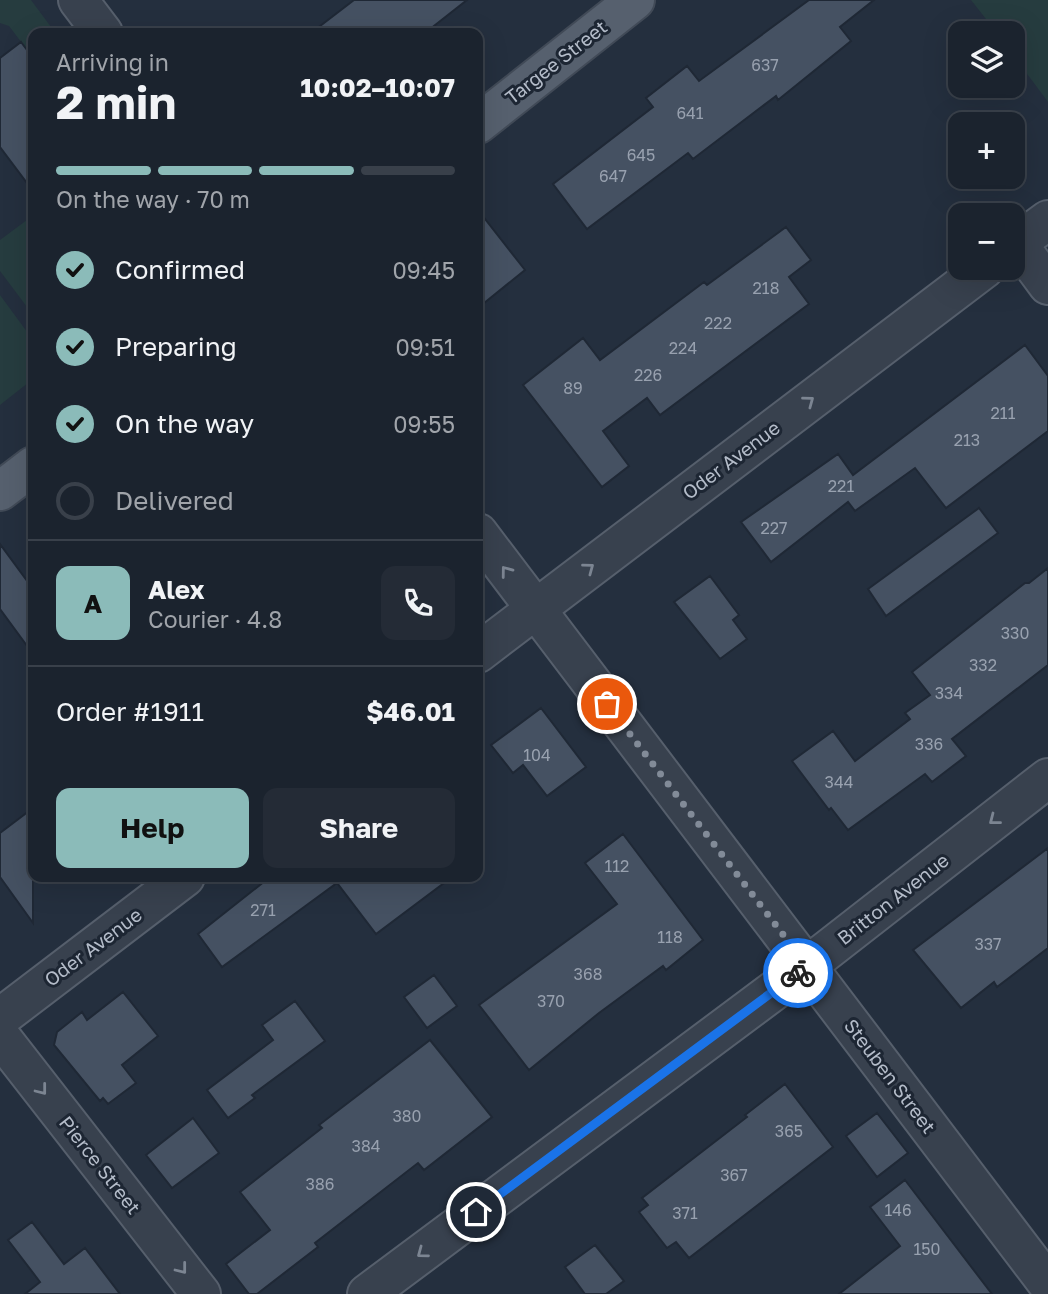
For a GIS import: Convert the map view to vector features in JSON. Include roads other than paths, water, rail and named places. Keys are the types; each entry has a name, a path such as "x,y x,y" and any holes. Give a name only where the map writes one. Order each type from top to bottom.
{"main road":[{"name":"Targee Street","path":"483,120 635,0"},
{"path":"0,491 28,470"}],"street":[{"path":"78,0 99,28"},
{"path":"1025,237 1048,220"},
{"path":"1025,257 1048,285"},
{"name":"Oder Avenue","path":"483,649 969,280"},
{"name":"Steuben Street","path":"483,540 1048,1284"},
{"name":"Britton Avenue","path":"367,1294 807,966 1048,778"},
{"name":"Oder Avenue","path":"0,1018 178,882"},
{"name":"Pierce Street","path":"0,1036 201,1294"}]}
